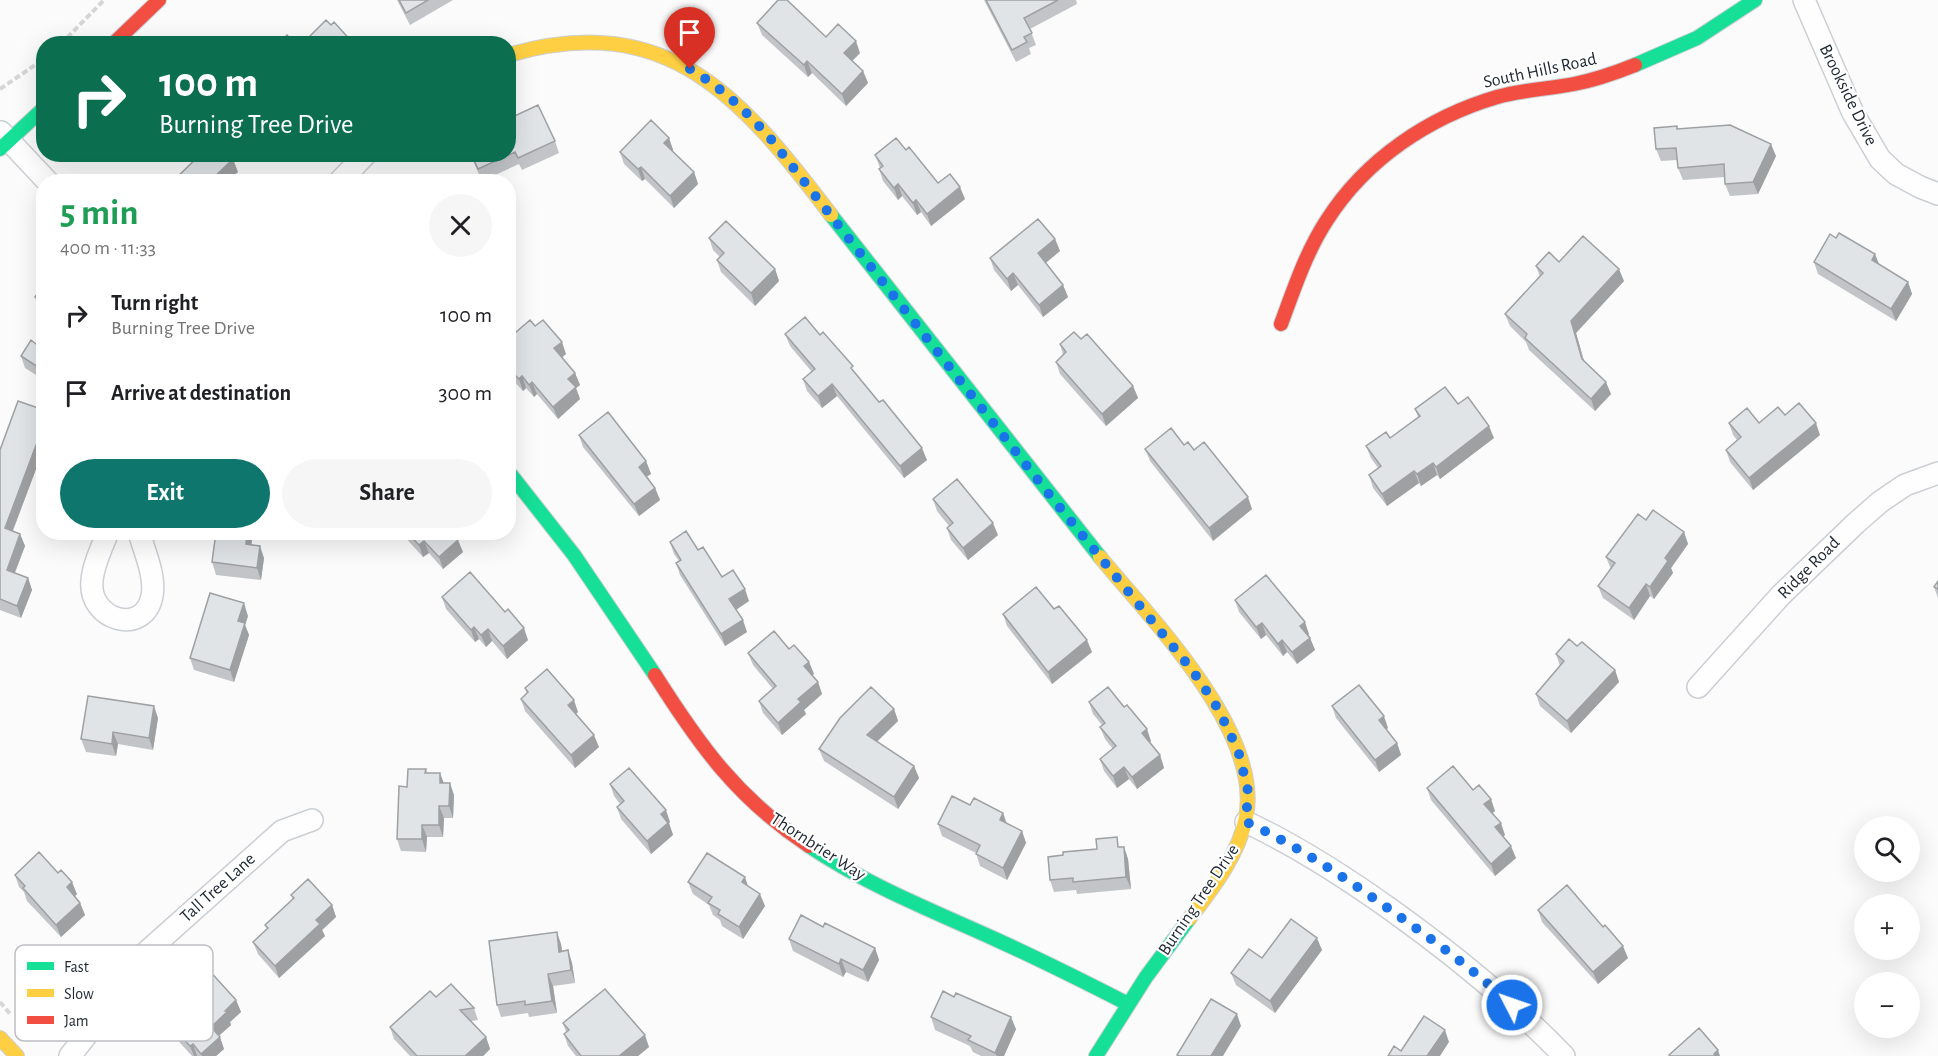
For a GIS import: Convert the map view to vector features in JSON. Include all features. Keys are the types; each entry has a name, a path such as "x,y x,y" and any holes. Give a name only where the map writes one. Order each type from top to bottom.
{"street":[{"path":"121,36 159,0"},
{"name":"South Hills Road","path":"1281,324 1308,254 1328,219 1348,191 1374,164 1413,135 1441,119 1496,97 1525,90 1597,79 1659,56 1705,34 1755,0"},
{"name":"Brookside Drive","path":"1804,0 1853,113 1880,159 1896,174 1938,194"},
{"name":"Burning Tree Drive","path":"516,52 530,48 579,42 640,50 679,63 702,76 754,120 1081,534 1192,670 1214,702 1239,754 1248,791 1246,822 1238,847 1128,1004 1096,1056"},
{"path":"36,114 3,140 39,174"},
{"path":"347,174 358,162"},
{"name":"Ridge Road","path":"1698,687 1781,595 1856,523 1880,502 1905,485 1938,473"},
{"name":"Thornbrier Way","path":"516,480 592,579 679,714 706,751 754,804 798,837 849,869 1063,970 1128,1004"},
{"path":"105,540 94,570 93,594 104,612 111,617 126,620 143,613 150,604 153,594 153,584 141,540"},
{"name":"Tall Tree Lane","path":"154,945 282,831 312,819"},
{"path":"1246,822 1315,859 1422,932 1498,992 1554,1052"},
{"path":"0,1038 17,1056"},
{"name":"Tall Tree Lane","path":"70,1056 82,1041"}],"path":[{"path":"69,36 104,0"},
{"path":"0,89 36,64"}],"building":[{"path":"399,0 428,0 406,13"},
{"path":"778,0 787,0 826,37 838,24 856,41 844,53 863,71 842,94 807,61 804,65 757,23"},
{"path":"986,0 1058,0 1024,18 1032,33 1024,37 1027,42 1012,50"},
{"path":"326,20 331,25 334,22 347,36 310,36"},
{"path":"538,105 555,141 518,158 516,154 516,115"},
{"path":"651,120 669,138 664,143 694,172 670,196 641,167 638,169 620,152"},
{"path":"1730,125 1771,144 1753,182 1725,184 1724,164 1678,168 1676,148 1656,149 1654,128 1677,126 1677,129"},
{"path":"896,138 906,150 909,147 938,183 950,174 960,187 927,214 916,200 913,203 898,184 894,188 879,169 883,166 875,155"},
{"path":"193,162 230,162 217,174 180,174"},
{"path":"475,162 493,162 478,169"},
{"path":"1038,219 1055,239 1038,253 1063,285 1039,305 1013,273 1007,279 990,258"},
{"path":"726,221 775,269 751,293 717,260 724,253 709,238"},
{"path":"1839,233 1875,254 1872,260 1908,282 1891,309 1814,262 1830,234 1836,238"},
{"path":"1583,236 1619,269 1571,321 1582,359 1606,382 1591,399 1525,338 1527,334 1505,314 1543,273 1536,266 1549,252 1559,262"},
{"path":"805,317 820,335 823,332 853,366 851,368 879,402 883,400 922,448 900,466 832,384 818,396 803,379 815,369 785,334"},
{"path":"530,320 535,326 543,320 562,342 554,348 575,373 568,379 576,387 553,407 532,382 529,385 522,376 519,379 516,376 516,332"},
{"path":"1074,332 1081,339 1087,334 1133,386 1102,414 1056,362 1066,352 1060,344"},
{"path":"31,340 36,344 36,366 21,356"},
{"path":"1445,387 1458,404 1468,397 1489,426 1436,467 1433,463 1417,474 1414,471 1382,494 1369,475 1381,466 1366,446 1386,432 1390,438 1420,416 1415,409"},
{"path":"18,401 36,407 36,445 5,528 20,534 7,570 28,578 17,606 0,599 0,450"},
{"path":"1799,403 1816,423 1749,478 1726,450 1741,437 1729,423 1747,408 1759,423 1778,407 1785,415"},
{"path":"608,412 646,461 639,467 655,488 634,504 579,435"},
{"path":"1171,428 1184,445 1188,442 1194,450 1204,442 1248,497 1209,528 1145,449"},
{"path":"957,479 993,523 963,548 947,528 953,523 933,499"},
{"path":"1653,510 1684,532 1665,558 1668,561 1650,587 1646,584 1629,608 1598,586 1615,563 1606,557 1638,514 1646,520"},
{"path":"686,531 698,550 703,547 722,577 733,570 745,589 729,599 743,620 721,634 676,563 681,560 670,542"},
{"path":"215,540 246,540 246,544 260,546 257,568 212,562"},
{"path":"414,540 458,540 439,557 424,541 419,545"},
{"path":"470,572 505,612 508,609 524,628 503,646 488,629 481,635 474,627 471,630 442,597"},
{"path":"1266,575 1305,622 1300,626 1310,638 1292,652 1282,640 1278,644 1262,623 1256,627 1235,600"},
{"path":"1036,587 1054,609 1059,606 1087,640 1048,672 1003,614"},
{"path":"210,593 244,603 238,621 245,623 230,670 190,658"},
{"path":"774,631 789,649 794,645 809,662 804,666 818,682 798,699 801,702 778,723 759,701 776,686 748,653"},
{"path":"1569,639 1577,646 1582,642 1615,670 1567,721 1536,694 1564,661 1556,654"},
{"path":"547,669 574,700 568,705 594,735 571,755 521,699 528,692 525,688"},
{"path":"1359,685 1384,716 1379,720 1397,743 1375,760 1332,706"},
{"path":"871,687 894,709 867,735 914,766 894,797 819,749 840,718"},
{"path":"1108,687 1124,707 1127,705 1147,729 1142,733 1160,755 1132,777 1124,767 1113,776 1100,759 1116,746 1100,727 1105,723 1089,702"},
{"path":"88,696 154,706 149,738 113,732 112,744 81,739"},
{"path":"1453,766 1473,790 1479,785 1491,799 1484,804 1501,823 1495,827 1511,846 1491,864 1427,788"},
{"path":"629,768 666,810 661,814 668,823 647,841 617,807 624,801 610,784"},
{"path":"408,769 426,769 425,773 440,773 440,783 450,783 449,806 439,806 439,825 422,825 422,839 397,839 399,786 407,787"},
{"path":"952,796 970,805 974,798 1003,813 1000,820 1022,831 1003,868 976,854 980,845 938,824"},
{"path":"1117,837 1118,847 1124,847 1126,877 1073,882 1073,878 1050,880 1048,857 1063,855 1063,852 1097,849 1096,839"},
{"path":"39,852 58,873 61,870 72,882 67,887 80,903 56,925 23,888 25,886 15,875"},
{"path":"707,853 745,877 742,882 760,894 739,927 718,914 720,910 708,903 712,897 688,882"},
{"path":"308,879 332,905 316,920 320,924 275,966 253,942 268,928 265,925 294,898 291,895"},
{"path":"1567,885 1603,927 1605,925 1623,946 1593,972 1538,910"},
{"path":"801,915 823,927 825,923 875,948 863,970 841,959 839,964 789,939"},
{"path":"1291,919 1317,938 1270,1001 1231,973 1249,949 1262,958"},
{"path":"557,932 559,952 568,950 571,970 548,974 552,1001 525,1005 525,1001 497,1005 489,941"},
{"path":"213,975 236,1000 225,1011 227,1012 213,1025"},
{"path":"451,984 474,1008 460,1010 486,1037 465,1056 417,1056 390,1027 430,991 436,997"},
{"path":"605,989 645,1035 619,1056 581,1056 564,1034 569,1030 563,1023"},
{"path":"943,991 954,997 956,993 1011,1017 995,1053 968,1040 971,1036 931,1017"},
{"path":"1211,999 1237,1014 1211,1056 1177,1055"},
{"path":"1424,1016 1445,1030 1427,1056 1388,1056 1394,1046 1401,1051"},
{"path":"1699,1028 1718,1050 1714,1054 1716,1056 1669,1055"},
{"path":"213,1029 220,1037 201,1054 193,1044 190,1046 185,1041 213,1041"}],"traffic: fast":[{"path":"1635,65 1697,38 1755,0"},
{"path":"0,149 36,115"},
{"path":"831,215 1100,557"},
{"path":"516,481 574,555 655,675"},
{"path":"809,846 877,885 1030,955 1128,1004"},
{"path":"1096,1056 1146,977 1189,919"}],"traffic: slow":[{"path":"516,53 564,44 614,44 657,54 696,74 732,101 766,134 831,215"},
{"path":"1100,557 1173,643 1198,678 1220,713 1237,749 1247,784 1246,817 1237,845 1224,871 1189,919"},
{"path":"0,1038 17,1056"}],"traffic: jam":[{"path":"121,36 159,0"},
{"path":"1281,324 1307,258 1327,220 1360,178 1401,143 1447,116 1497,97 1582,82 1635,65"},
{"path":"655,675 688,725 740,790 809,846"}],"route":[{"path":"690,69 739,105 770,138 1052,498 1192,670 1214,702 1239,754 1248,791 1246,822 1315,859 1372,897 1422,932 1512,1005"}]}
